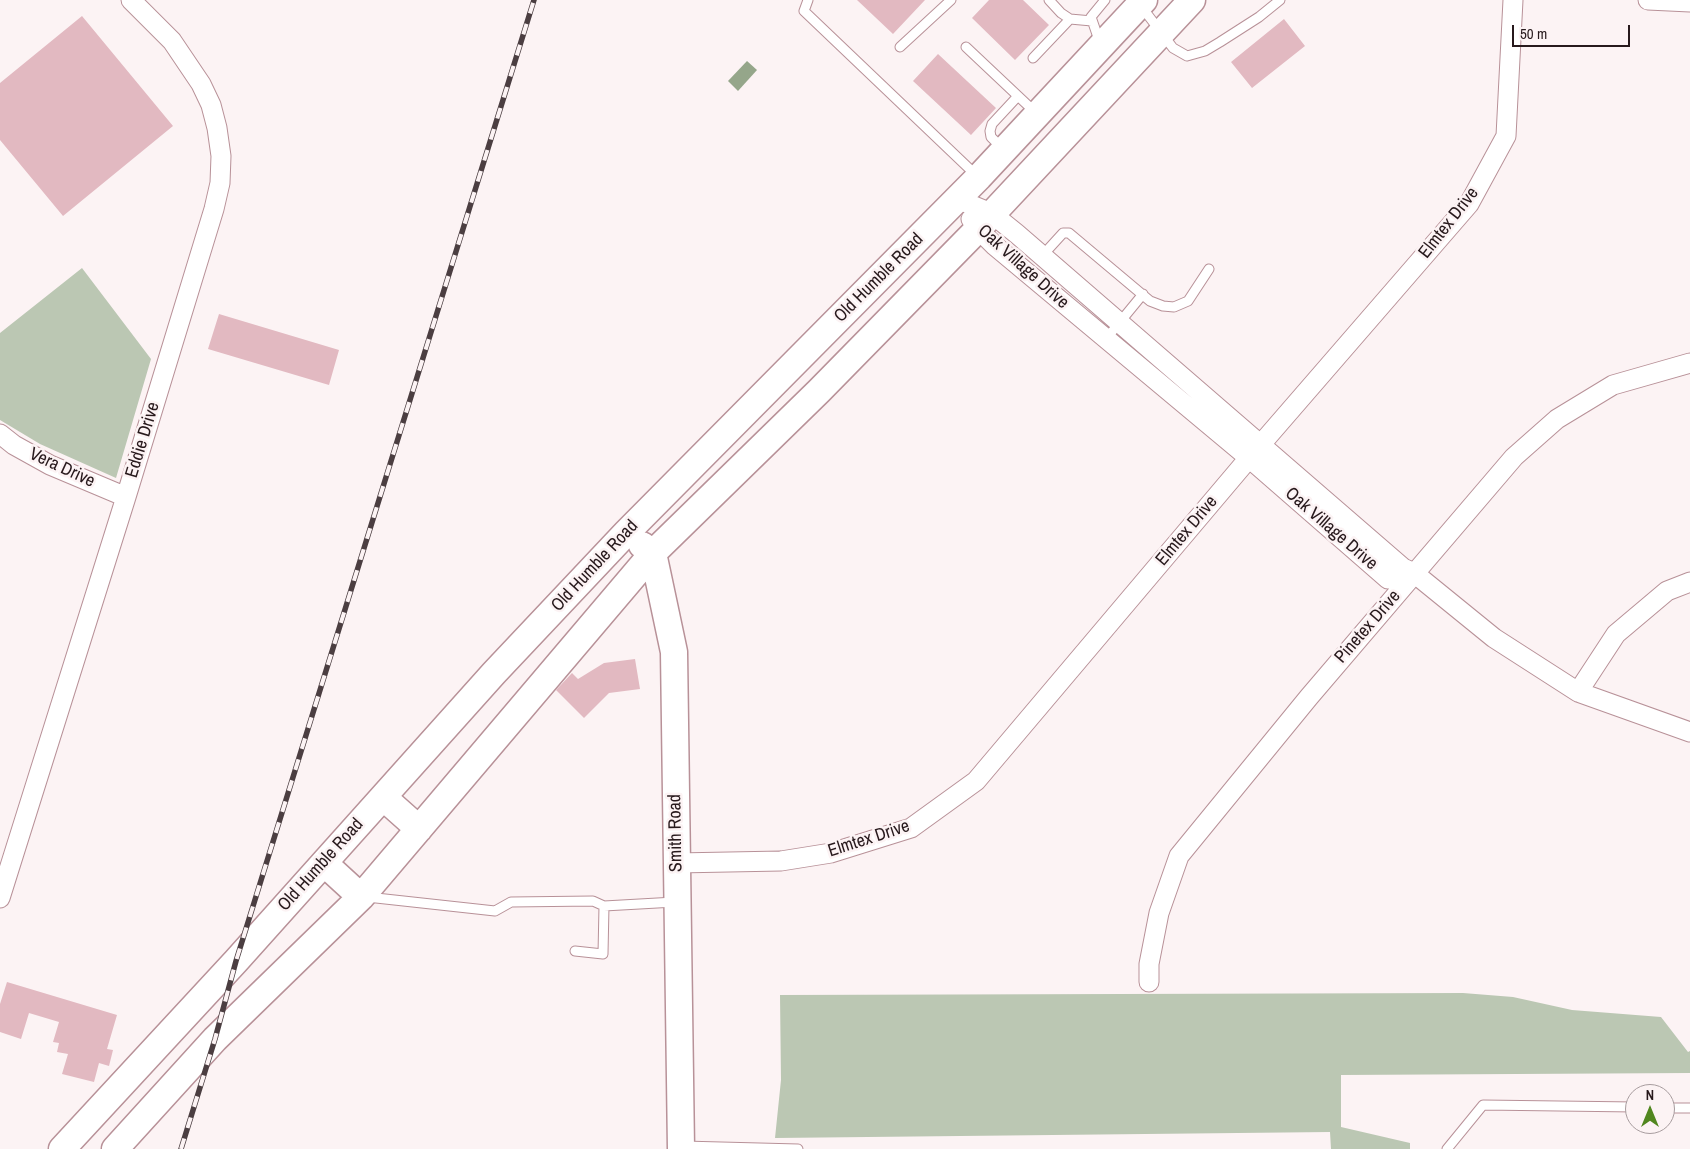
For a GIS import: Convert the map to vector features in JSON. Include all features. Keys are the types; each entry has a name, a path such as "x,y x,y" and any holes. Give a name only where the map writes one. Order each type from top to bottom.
{"main road":[{"name":"Old Humble Road","path":"115,1149 216,1039 361,897 652,553 819,391 985,221 1192,0"},
{"name":"Old Humble Road","path":"62,1149 324,863 494,673 626,532 979,178 1139,2"},
{"path":"794,365 819,391"},
{"path":"626,532 652,553"},
{"name":"Smith Road","path":"652,553 674,652 680,1148"},
{"path":"383,797 418,829"},
{"path":"324,863 361,897"}],"street":[{"name":"Eddie Drive","path":"0,898 5,865 126,497 220,184 221,156 217,128 211,105 201,84 172,41 131,0"},
{"name":"Elmtex Drive","path":"677,863 782,861 823,855 911,828 976,781 1254,451 1469,204 1506,136 1514,0"},
{"path":"1648,0 1690,2"},
{"name":"Oak Village Drive","path":"957,199 985,221 1042,256 1120,322 1388,579 1414,573"},
{"name":"Oak Village Drive","path":"985,221 994,246 1106,338 1254,451"},
{"name":"Pinetex Drive","path":"1149,982 1149,964 1159,914 1179,856 1309,697 1514,457 1557,419 1613,385 1690,363"},
{"name":"Vera Drive","path":"0,434 14,445 50,465 126,497"},
{"path":"1414,573 1494,638 1578,692 1690,732"},
{"path":"1578,692 1616,634 1667,591 1690,582"}],"lane":[{"path":"808,0 804,11 979,178"},
{"path":"900,47 951,0"},
{"path":"1049,0 1061,13 1070,19 1092,20"},
{"path":"1101,45 1092,15 1105,0"},
{"path":"1139,2 1173,48 1187,56 1205,51 1259,17 1280,0"},
{"path":"1033,58 1070,19"},
{"path":"966,47 1038,115"},
{"path":"1004,151 991,137 990,131 992,124 1018,96"},
{"path":"1042,256 1063,233 1069,232 1150,301 1163,306 1174,307 1188,301 1210,269"},
{"path":"1106,338 1143,294"},
{"path":"361,897 495,911 511,902 593,901 604,906 677,902"},
{"path":"575,951 603,954 604,906"},
{"path":"1448,1149 1482,1105 1625,1107"},
{"path":"1675,1108 1690,1108"},
{"path":"680,1148 798,1149"}],"shaded area":[{"path":"747,61 757,70 738,91 728,81"},
{"path":"82,268 151,359 116,478 40,444 0,420 0,333"},
{"path":"1463,993 1513,997 1572,1010 1661,1017 1688,1052 1690,1051 1690,1073 1341,1075 1341,1127 1410,1143 1410,1149 1331,1149 1330,1132 775,1138 781,1080 780,995"}],"building":[{"path":"857,0 925,0 893,34"},
{"path":"989,0 1023,0 1049,25 1015,60 972,18"},
{"path":"82,16 173,126 63,216 0,140 0,83"},
{"path":"1284,19 1305,46 1252,88 1231,62"},
{"path":"938,54 996,108 971,135 913,81"},
{"path":"219,314 339,350 329,385 208,349"},
{"path":"635,659 640,689 609,693 584,718 556,690 572,673 578,679 604,663"},
{"path":"7,982 117,1015 107,1049 113,1050 109,1066 99,1063 94,1082 62,1074 68,1054 57,1052 59,1043 53,1042 59,1022 29,1013 21,1039 0,1032 0,1004"}],"railway":[{"path":"181,1149 215,1039 236,961 534,0"}]}
